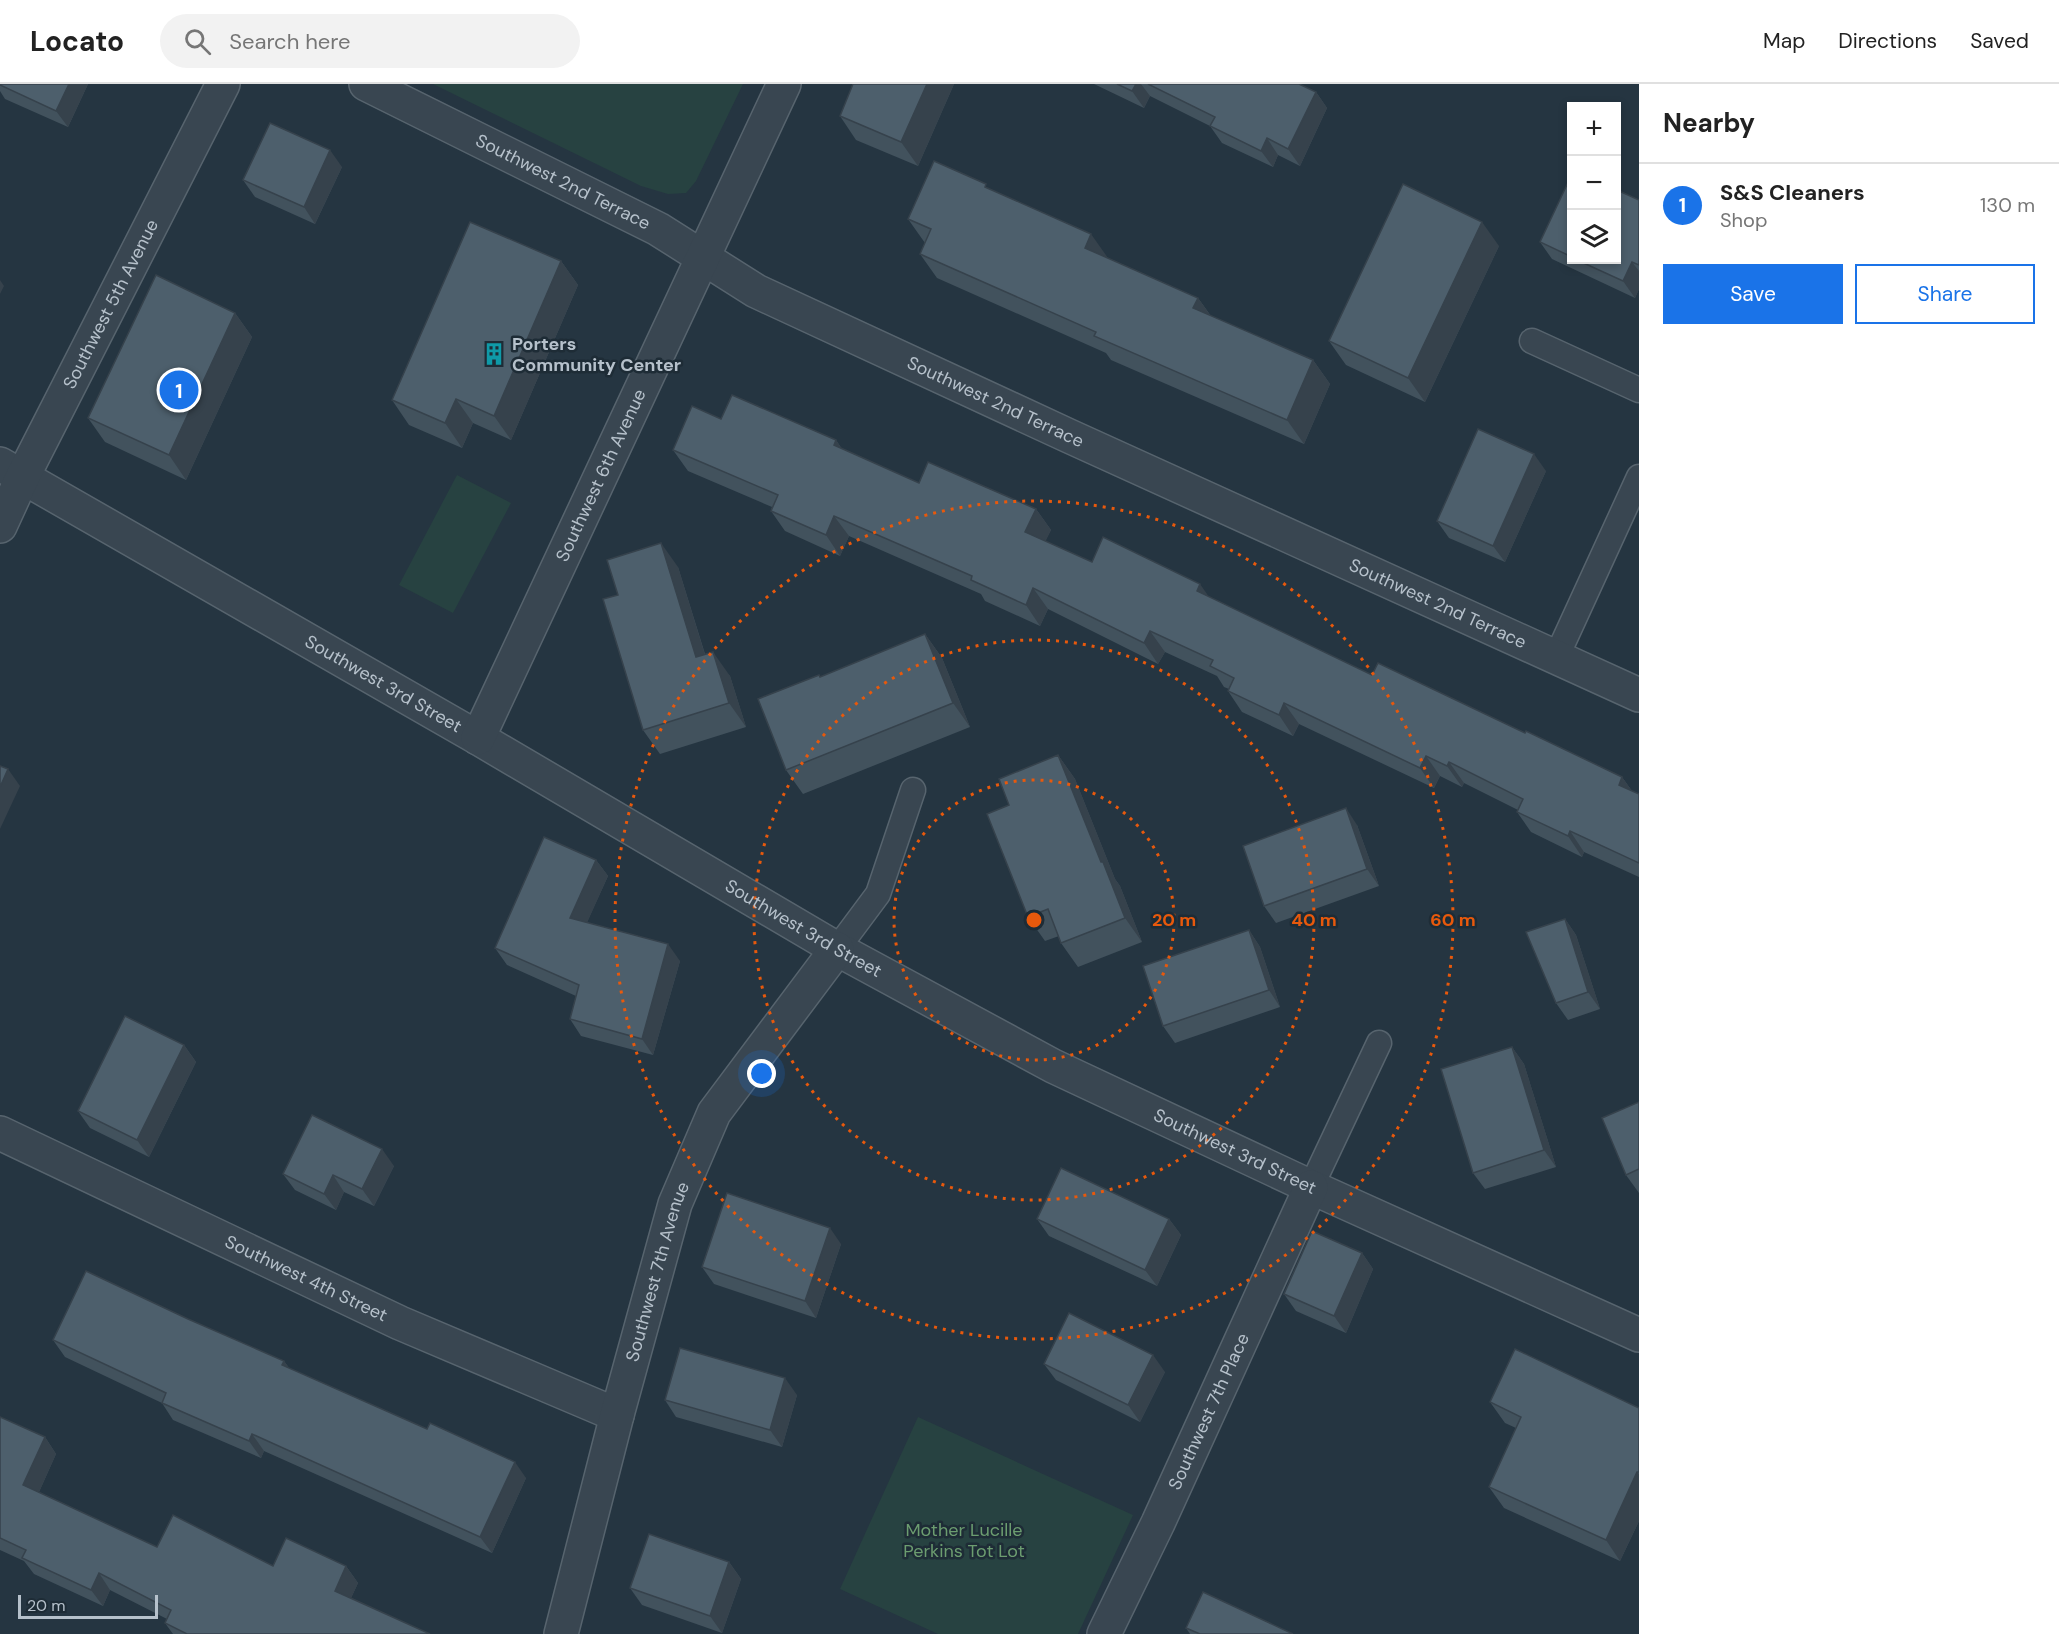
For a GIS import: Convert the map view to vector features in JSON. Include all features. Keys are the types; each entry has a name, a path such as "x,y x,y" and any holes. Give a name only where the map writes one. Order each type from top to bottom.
{"street":[{"name":"Southwest 5th Avenue","path":"0,526 12,470 223,84"},
{"name":"Southwest 2nd Terrace","path":"366,84 658,229 756,291 1639,695"},
{"name":"Southwest 6th Avenue","path":"478,738 784,84"},
{"name":"Southwest 3rd Street","path":"12,470 478,738 837,949 1053,1066 1311,1187 1639,1335"},
{"name":"Southwest 7th Avenue","path":"561,1634 617,1415 675,1204 714,1113 837,949"},
{"name":"Southwest 4th Street","path":"0,1133 400,1323 617,1415"},
{"name":"Southwest 7th Place","path":"1104,1634 1311,1187"}],"lane":[{"path":"1532,340 1639,390"},
{"path":"1556,658 1639,477"},
{"path":"837,949 878,894 913,790"},
{"path":"1311,1187 1379,1043"}],"green space":[{"path":"433,84 743,84 696,181 686,193 668,194 641,186"},
{"path":"457,475 511,503 453,613 399,585"},
{"name":"Mother Lucille Perkins Tot Lot","path":"918,1417 1133,1515 1078,1634 938,1634 840,1589"}],"building":[{"path":"0,84 69,84 56,111"},
{"path":"853,84 927,84 901,142 840,116"},
{"path":"1117,84 1136,84 1132,91"},
{"path":"1148,84 1299,84 1316,92 1288,149 1267,138 1261,151 1210,126 1215,117"},
{"path":"270,123 330,150 304,207 243,180"},
{"path":"934,161 986,184 985,187 1091,234 1085,248 1198,298 1193,308 1313,360 1287,420 1094,336 1096,332 920,254 931,229 908,219"},
{"path":"1403,184 1482,222 1408,378 1329,341"},
{"path":"1567,185 1567,255 1540,242"},
{"path":"1621,192 1639,200 1639,265 1632,262 1623,281 1586,264 1621,264"},
{"name":"Porters Community Center","path":"470,222 561,261 494,416 456,399 445,423 392,400"},
{"path":"156,275 235,313 169,455 88,418"},
{"path":"732,395 836,440 834,445 919,483 928,462 1036,509 1025,532 1092,562 1103,537 1200,584 1197,591 1372,675 1378,663 1622,777 1619,785 1639,794 1639,863 1570,831 1568,836 1517,812 1523,799 1449,762 1447,766 1426,756 1420,768 1284,703 1279,715 1228,691 1234,678 1210,666 1213,660 1150,631 1144,643 1033,588 1026,605 971,580 972,576 834,516 826,535 771,511 778,495 673,450 692,406 721,419"},
{"path":"1478,429 1534,454 1493,546 1437,521"},
{"path":"661,543 696,657 713,652 729,703 643,730 603,599 618,595 607,560"},
{"path":"925,634 953,703 786,770 758,699 819,675 820,677"},
{"path":"1058,755 1125,918 1061,943 1048,909 1028,917 987,814 1009,805 999,779"},
{"path":"0,766 8,769 0,787"},
{"path":"1346,808 1367,869 1264,906 1243,846"},
{"path":"544,837 596,860 570,918 668,944 642,1039 570,1019 579,985 495,948"},
{"path":"1565,919 1588,992 1556,1003 1526,932"},
{"path":"1249,930 1269,990 1163,1026 1143,966"},
{"path":"125,1016 184,1045 137,1140 78,1111"},
{"path":"1512,1047 1544,1150 1473,1173 1441,1069"},
{"path":"1639,1102 1639,1169 1626,1175 1602,1118"},
{"path":"312,1115 382,1149 362,1189 333,1175 324,1194 283,1174"},
{"path":"1061,1168 1169,1219 1145,1270 1037,1219"},
{"path":"727,1193 830,1228 805,1301 702,1267"},
{"path":"1312,1231 1362,1253 1334,1316 1284,1294"},
{"path":"86,1271 284,1361 282,1365 427,1429 430,1423 515,1462 480,1537 252,1434 249,1441 162,1403 166,1393 53,1340"},
{"path":"1069,1313 1153,1355 1128,1405 1044,1364"},
{"path":"680,1348 785,1378 770,1430 665,1400"},
{"path":"1515,1349 1639,1408 1639,1472 1606,1540 1489,1487 1521,1417 1490,1402"},
{"path":"0,1417 45,1437 23,1485 157,1547 173,1515 273,1566 286,1538 346,1566 335,1591 430,1634 187,1634 165,1623 171,1610 99,1573 91,1590 22,1558 26,1550 0,1538"},
{"path":"649,1534 729,1562 710,1616 630,1588"},
{"path":"1203,1592 1293,1634 1200,1634 1186,1628"}],"place":[{"name":"Porters Community Center","path":"494,354"},
{"name":"S&S Cleaners","path":"179,390"}]}
